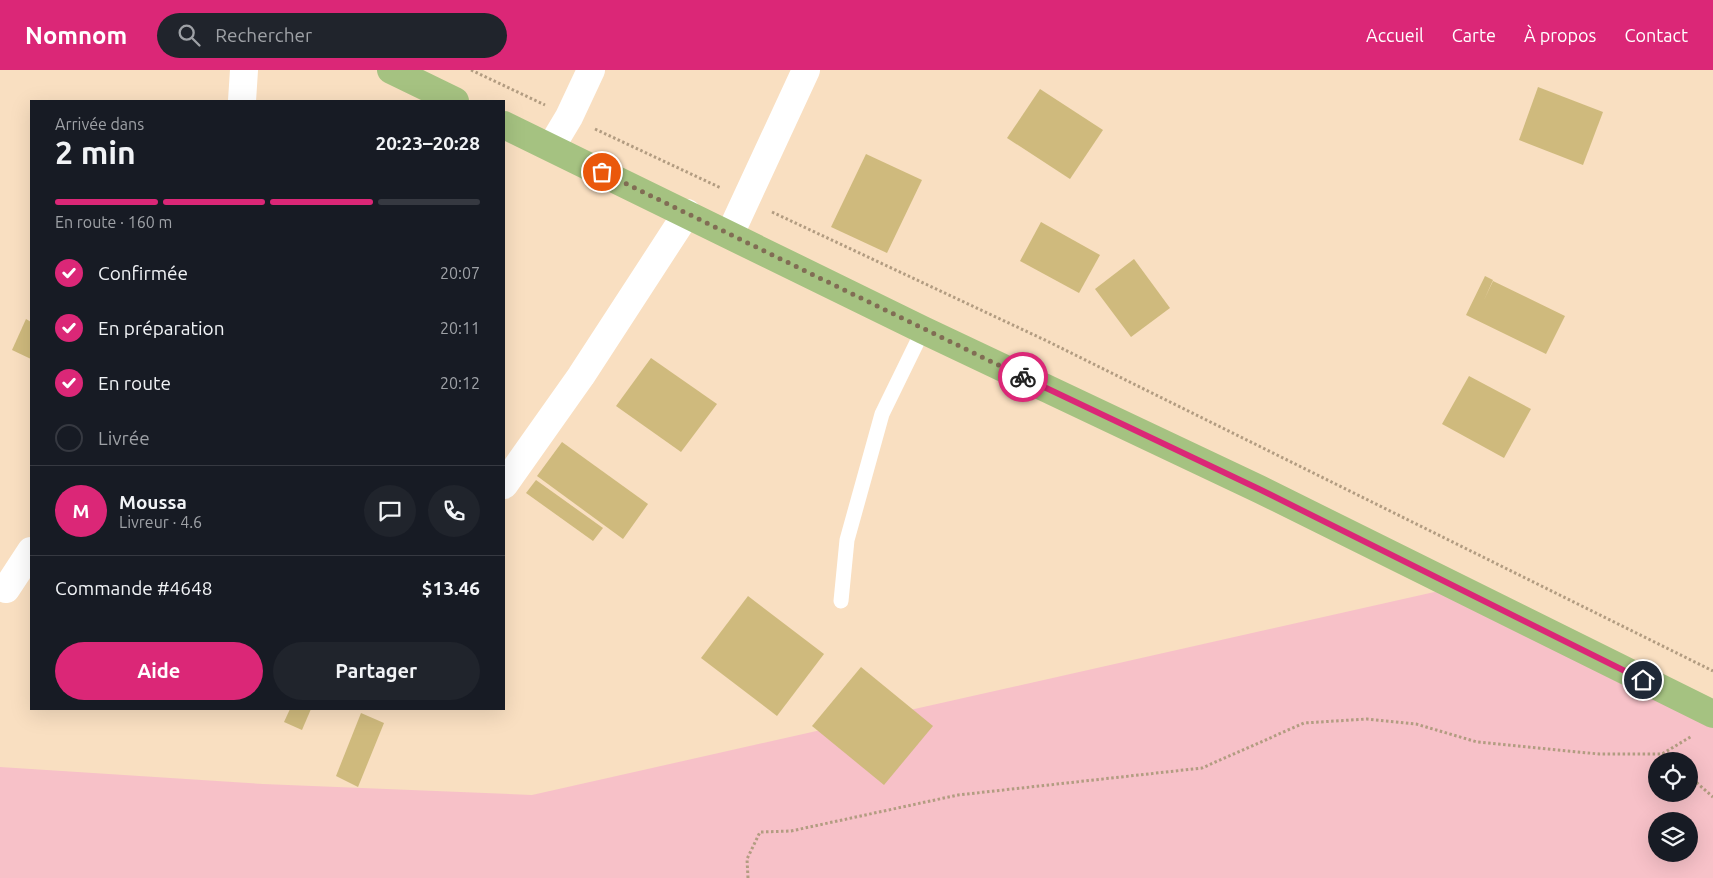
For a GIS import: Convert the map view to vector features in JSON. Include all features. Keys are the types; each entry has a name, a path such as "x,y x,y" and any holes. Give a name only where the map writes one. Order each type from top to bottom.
{"main road":[{"path":"390,70 453,100"},
{"path":"505,124 923,330 1259,489 1706,723"}],"street":[{"path":"242,100 244,70"},
{"path":"552,147 569,117 591,70"},
{"path":"730,234 806,70"},
{"path":"505,484 581,376 687,213"},
{"path":"6,589 30,553"}],"lane":[{"path":"841,601 848,540 882,414 923,330"}],"path":[{"path":"472,70 1047,341 1713,671"},
{"path":"748,878 747,859 760,832 791,831 958,795 1202,768 1304,723 1367,718 1416,724 1476,742 1599,754 1648,754"},
{"path":"1665,752 1706,723"},
{"path":"1698,784 1713,796"}],"shaded area":[{"path":"1470,584 1713,701 1713,878 0,878 0,767 263,784 532,795"}],"building":[{"path":"1538,87 1603,112 1583,165 1519,140"},
{"path":"1040,89 1103,130 1070,179 1007,138"},
{"path":"866,154 922,180 887,253 831,227"},
{"path":"1041,222 1100,255 1079,293 1020,261"},
{"path":"1134,259 1170,308 1131,337 1095,289"},
{"path":"1485,276 1493,280 1484,300 1493,281 1565,316 1546,354 1466,315"},
{"path":"26,319 30,321 30,359 12,350"},
{"path":"651,358 717,404 681,452 616,406"},
{"path":"1469,376 1531,409 1504,458 1442,424"},
{"path":"562,442 648,504 623,539 537,476"},
{"path":"536,480 603,528 593,541 526,493"},
{"path":"748,596 824,654 777,716 701,658"},
{"path":"861,667 933,726 884,785 812,726"},
{"path":"290,710 311,710 302,730 284,722"},
{"path":"361,713 384,723 358,787 336,776"}],"way so far":[{"path":"602,172 923,330 1023,377"}],"route":[{"path":"1023,377 1259,489 1643,680"}]}
